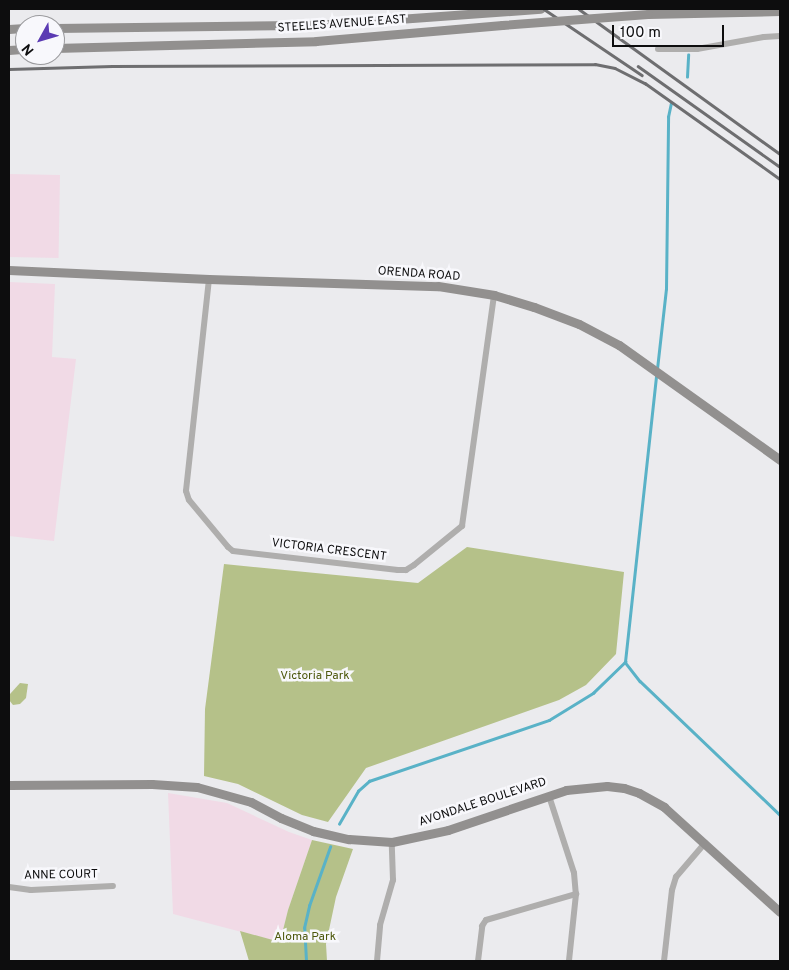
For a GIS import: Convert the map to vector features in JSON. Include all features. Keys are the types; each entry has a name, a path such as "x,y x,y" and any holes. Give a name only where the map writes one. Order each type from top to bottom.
{"street":[{"name":"STEELES AVENUE EAST","path":"65,28 315,25 540,9"},
{"name":"STEELES AVENUE EAST","path":"65,48 316,41 648,14 780,11"},
{"path":"315,25 316,41"},
{"path":"658,49 698,49 764,37 780,36"},
{"name":"ORENDA ROAD","path":"9,270 208,279 438,286 494,295 534,306 579,324 648,364 780,460"},
{"name":"VICTORIA CRESCENT","path":"208,279 186,490 189,500 228,548 233,550 398,570 406,570 414,565 462,526 494,295"},
{"name":"AVONDALE BOULEVARD","path":"9,785 152,784 197,787 251,802 272,814 313,831 349,839 392,842 448,830 566,790 607,786 624,788 639,793 664,807 780,912"},
{"path":"549,796 574,873 576,894 569,961"},
{"path":"376,961 380,925 393,880 392,842"},
{"path":"664,961 672,890 676,877 705,844"},
{"name":"ANNE COURT","path":"9,887 31,890 113,886"},
{"path":"478,961 482,926 486,920 576,894"}],"shaded area":[{"path":"9,174 60,175 59,258 9,257"},
{"path":"9,282 55,284 52,357 76,359 54,541 9,536"},
{"path":"168,793 227,803 289,832 312,840 288,910 280,942 173,914"}],"green space":[{"name":"Victoria Park","path":"467,547 624,572 616,654 586,685 559,700 366,768 328,822 302,815 238,784 204,776 205,709 224,564 418,583"},
{"path":"20,683 28,684 26,698 20,704 13,705 9,700 10,694"},
{"name":"Aloma Park","path":"312,840 353,849 336,897 326,944 327,961 249,961 240,931 280,942 288,910"}],"waterway":[{"path":"687,77 688,55"},
{"path":"657,369 666,289 668,117 671,103"},
{"path":"339,824 358,791 369,781 549,720 593,693 625,662 656,375"},
{"path":"625,662 640,681 780,815"},
{"path":"306,961 304,928 309,906 330,847"}],"railway":[{"path":"544,9 642,75"},
{"path":"579,9 780,154"},
{"path":"9,69 112,66 595,64 615,68 645,83 780,179"},
{"path":"638,66 780,167"}]}
